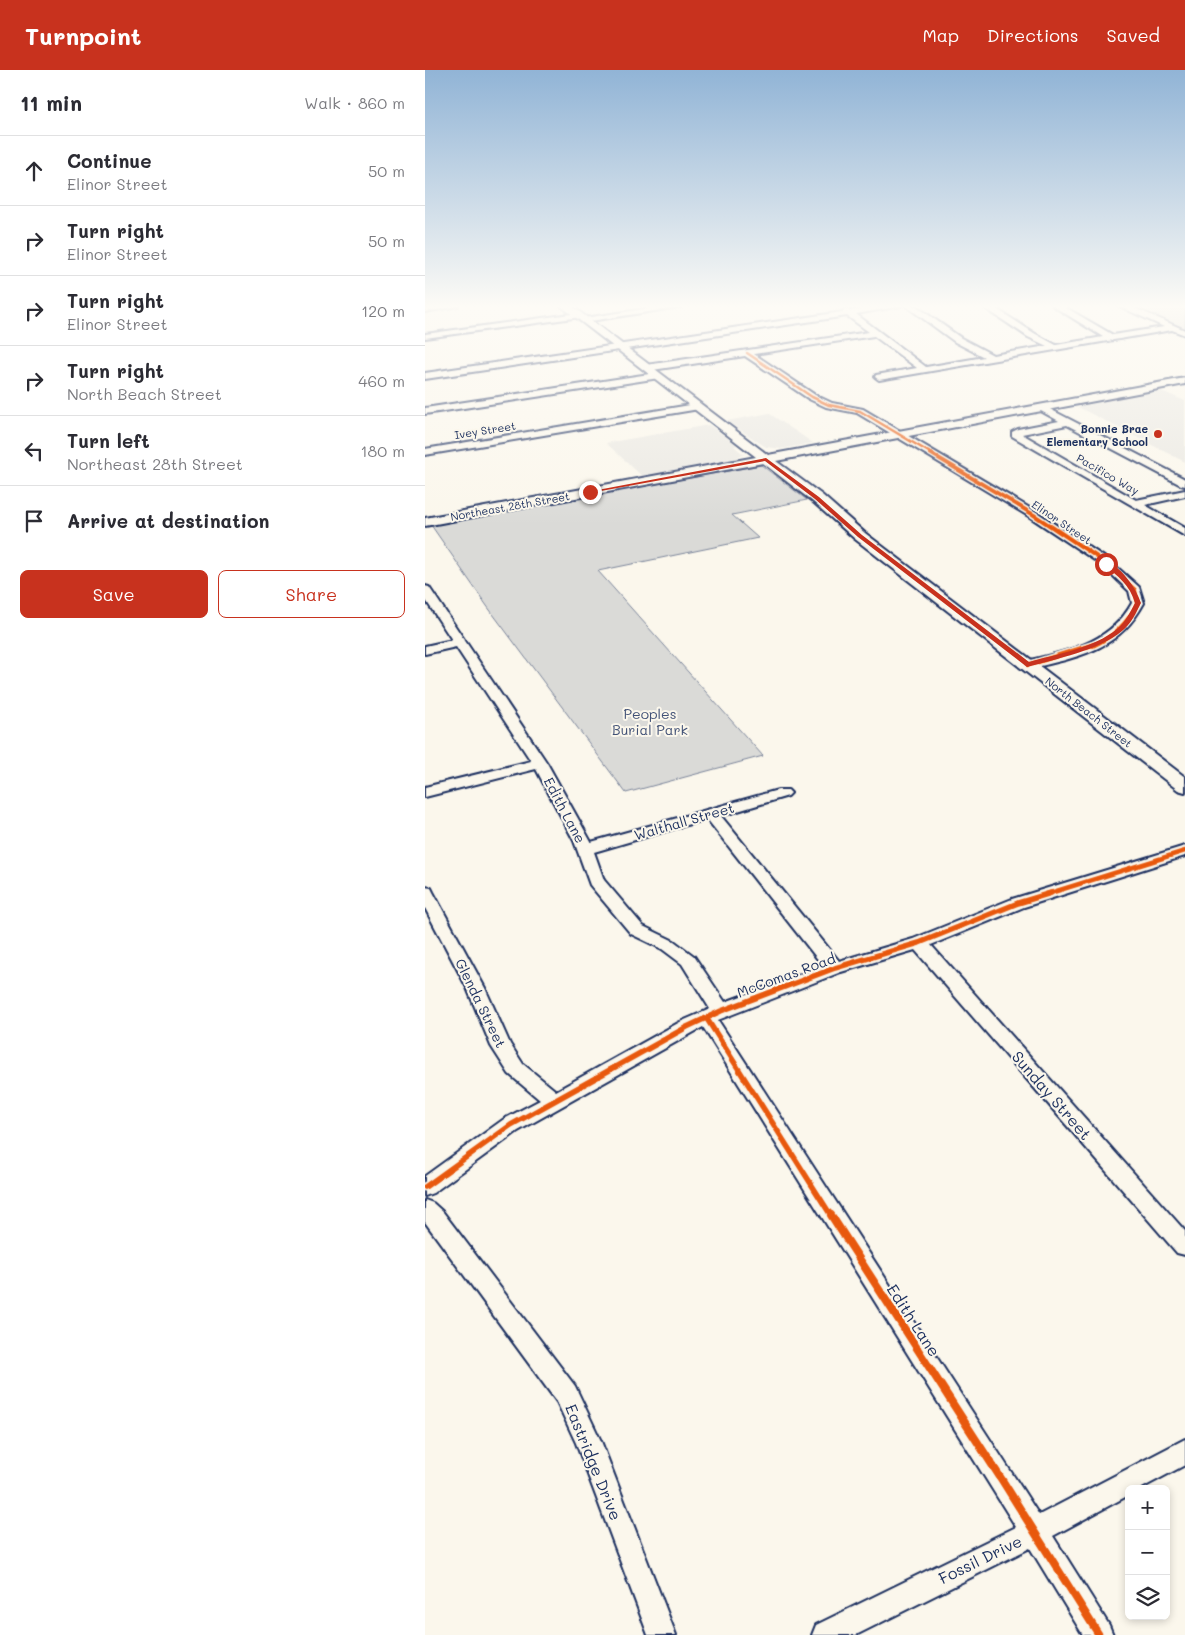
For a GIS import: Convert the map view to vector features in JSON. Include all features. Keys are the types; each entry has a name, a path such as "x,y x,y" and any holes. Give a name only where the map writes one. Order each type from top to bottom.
{"main road":[{"name":"North Beach Street","path":"659,379 817,498 860,536 1185,786"},
{"name":"Northeast 28th Street","path":"425,522 1185,381"}],"street":[{"path":"425,411 635,379"},
{"name":"Elinor Street","path":"785,379 812,397 829,405 855,408 900,434 1034,515 1121,575 1135,590 1138,603 1120,630 1108,638 1091,645 1027,665"},
{"name":"Ivey Street","path":"425,452 696,407"},
{"path":"1042,408 1185,483"},
{"name":"Pacifico Way","path":"1069,422 1021,431 1015,434 1185,533"},
{"path":"1135,504 1185,493"},
{"name":"Edith Lane","path":"425,590 540,763 585,849 596,881 637,930 668,945 688,960 714,1015 791,1153 1036,1531 1099,1635"},
{"path":"425,650 460,642"},
{"path":"425,792 540,763"},
{"name":"Walthall Street","path":"585,849 783,793"},
{"path":"711,814 835,968"},
{"name":"McComas Road","path":"425,1187 511,1125 687,1027 714,1015 835,968 919,943 1018,903 1185,851"},
{"name":"Glenda Street","path":"425,892 476,988 501,1046 516,1069 555,1101"},
{"name":"Sunday Street","path":"919,943 1185,1246"},
{"name":"Eastridge Drive","path":"425,1209 435,1218 566,1394 588,1441 662,1635"},
{"name":"Fossil Drive","path":"825,1635 1036,1531 1185,1451"}],"shaded area":[{"name":"Bonnie Brae Elementary School","path":"1159,390 1185,401 1185,462 1076,406"},
{"path":"770,413 813,443 781,449 766,447 727,421"},
{"path":"709,425 737,445 734,446 744,455 738,456 740,458 642,476 606,443"}],"green space":[{"name":"Peoples Burial Park","path":"761,465 807,500 732,515 758,538 598,571 763,756 626,793 487,606 431,525"}],"cycle path":[{"path":"785,379 812,397 829,405 860,411 1034,515 1106,563 1135,590 1138,603 1131,616 1112,635 1090,647 1028,665"},
{"path":"425,1187 511,1125 687,1027 721,1011 835,968 919,943 1018,903 1185,851"},
{"path":"707,1019 1099,1635"}],"place":[{"name":"Bonnie Brae Elementary School","path":"1158,434"}],"route":[{"path":"590,492 766,459 817,498 860,536 1027,665 1108,638 1120,630 1129,619 1138,603 1135,590 1121,575 1106,564"}]}
